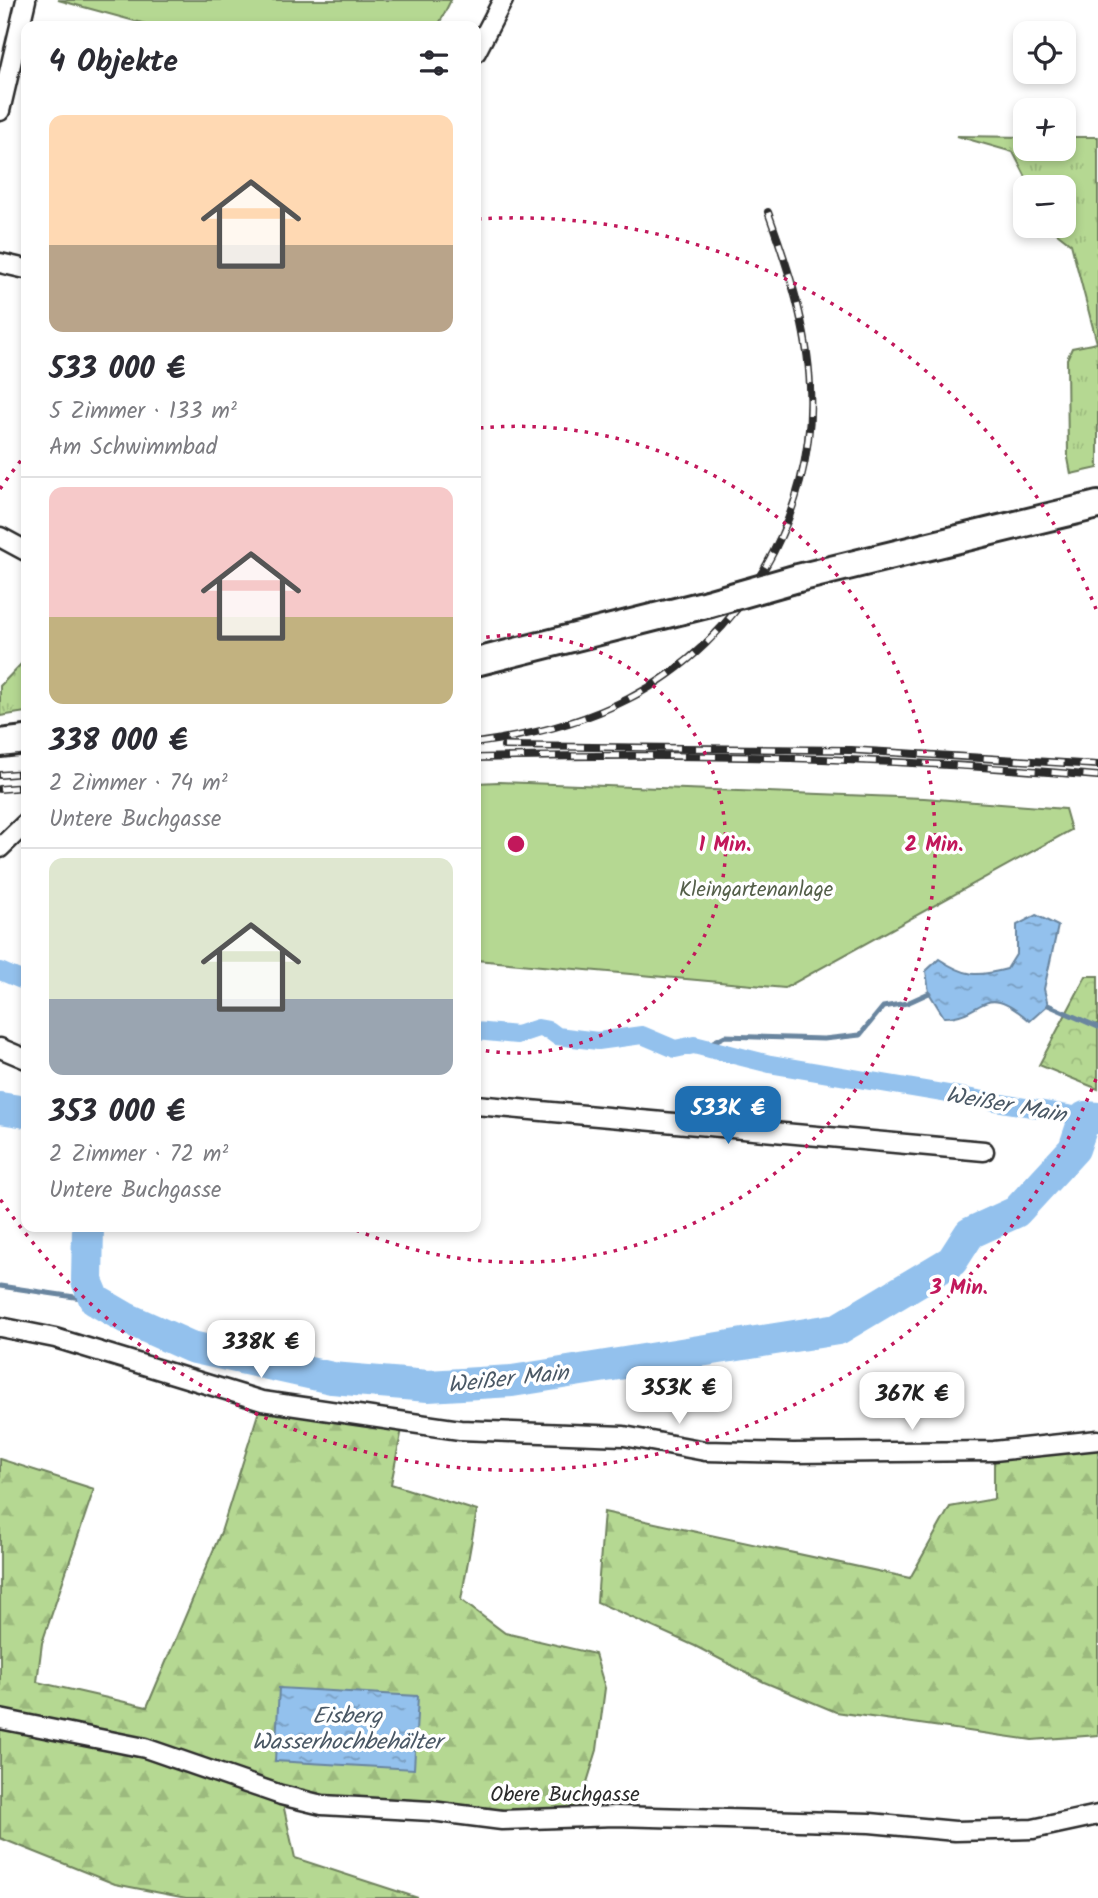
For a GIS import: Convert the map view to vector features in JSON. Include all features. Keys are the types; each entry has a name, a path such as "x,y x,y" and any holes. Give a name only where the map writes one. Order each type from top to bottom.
{"highway":[{"path":"481,661 707,604 798,578 1098,505"},
{"path":"0,743 21,741"}],"street":[{"path":"0,111 14,39 26,0"},
{"path":"481,42 503,0"},
{"path":"0,263 21,268"},
{"path":"0,537 21,548"},
{"path":"0,848 21,828"},
{"path":"0,1048 21,1057"},
{"path":"481,1105 984,1151"},
{"path":"0,1327 55,1338 262,1401 460,1430 624,1436 705,1451 768,1452 994,1451 1098,1440"},
{"name":"Obere Buchgasse","path":"0,1719 145,1748 281,1795 322,1805 431,1811 502,1820 615,1816 870,1823 954,1831 1033,1829 1098,1815"}],"green space":[{"path":"58,0 451,0 440,21 135,21"},
{"path":"957,136 1013,137 1013,152"},
{"path":"1076,137 1098,137 1098,468 1071,474 1068,458 1067,359 1072,348 1097,343 1071,244 1063,238 1076,238 1076,175 1025,175 1018,161 1076,161"},
{"path":"21,664 21,713 0,716 0,686"},
{"name":"Kleingartenanlage","path":"481,783 924,798 1065,809 1071,830 785,988 481,960"},
{"path":"1086,976 1098,976 1098,1089 1039,1065"},
{"path":"262,1401 403,1424 391,1484 477,1511 461,1600 505,1633 595,1654 605,1688 597,1750 576,1818 281,1795 295,1858 418,1898 186,1898 115,1884 0,1838 0,1459 94,1489 42,1643 37,1682 147,1707 221,1532"},
{"path":"1098,1440 1098,1735 1032,1740 836,1712 764,1682 695,1646 597,1602 604,1512 910,1578 950,1507 994,1499 994,1451"}],"water":[{"path":"1036,915 1058,926 1044,989 1048,1005 1030,1021 1014,1009 992,1001 968,1012 944,1017 929,993 926,971 939,959 972,974 1007,969 1017,953 1017,925"},
{"name":"Eisberg Wasserhochbehälter","path":"279,1688 418,1696 414,1769 275,1761"}],"waterway":[{"name":"Weißer Main","path":"0,971 21,980"},
{"path":"703,1047 725,1036 824,1039 860,1035 883,1007 907,1003 929,993"},
{"path":"1048,1005 1098,1027"},
{"name":"Weißer Main","path":"481,1031 517,1035 538,1028 549,1030 557,1036 598,1041 642,1035 675,1049 694,1045 770,1064 1085,1117"},
{"name":"Weißer Main","path":"0,1108 21,1111"},
{"name":"Weißer Main","path":"88,1232 87,1281 95,1300 126,1318 191,1347 332,1378 428,1386 512,1381 838,1329 952,1261 970,1233 1016,1212 1074,1149 1085,1117 1098,1118"},
{"path":"0,1286 95,1300"}],"railway":[{"path":"481,742 515,737 592,715 628,699 669,674 705,644 737,609 764,569 785,527 800,482 809,435 810,387 801,320 790,276 768,212"},
{"path":"504,746 851,750 1098,765"},
{"path":"481,758 787,758 1098,776"},
{"path":"0,775 21,773"},
{"path":"0,789 21,787"}]}
